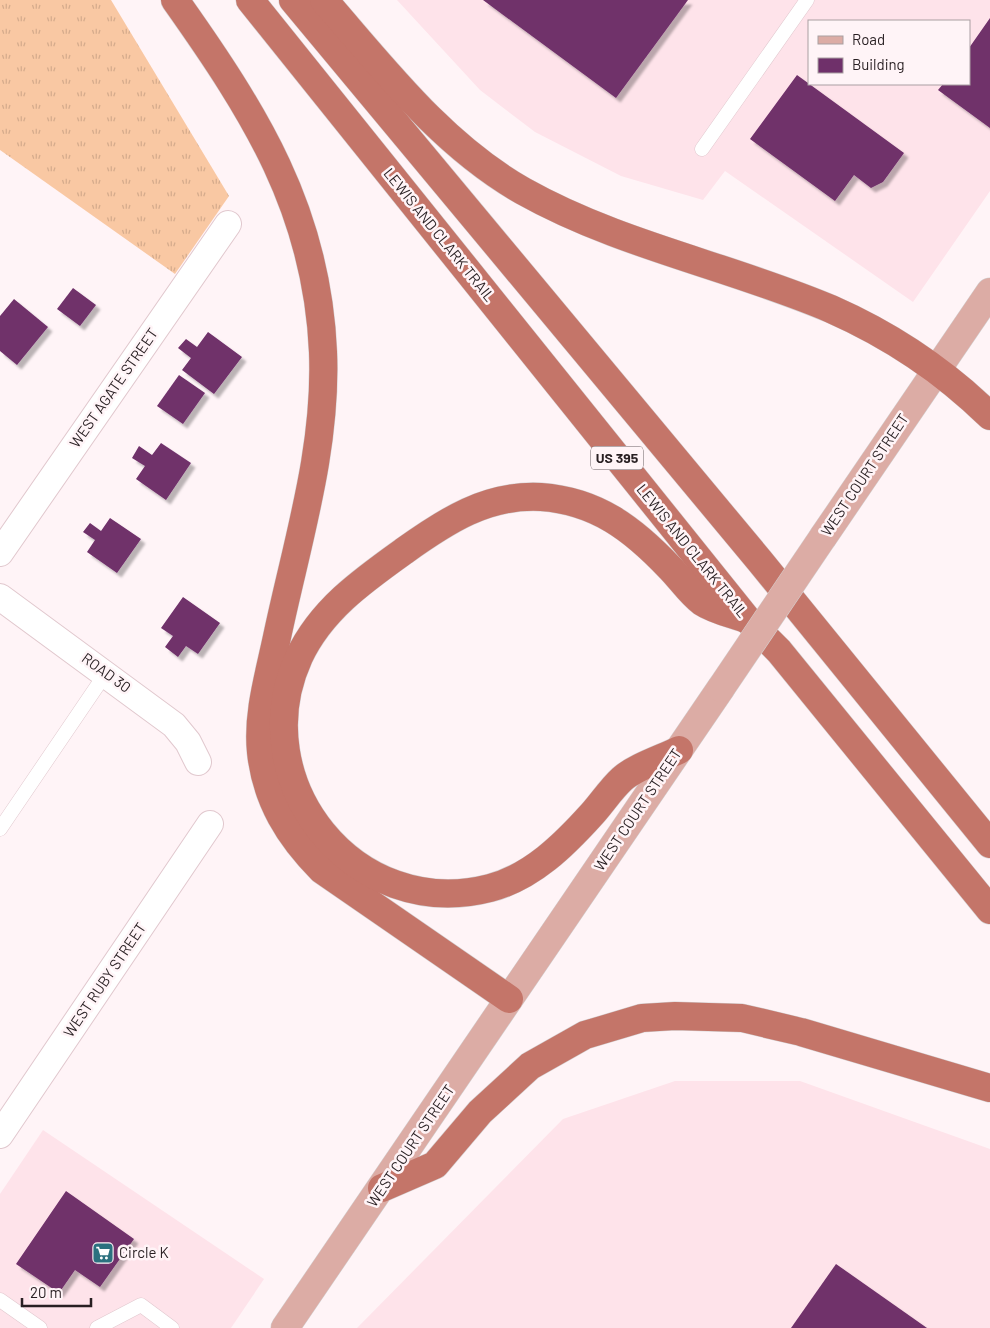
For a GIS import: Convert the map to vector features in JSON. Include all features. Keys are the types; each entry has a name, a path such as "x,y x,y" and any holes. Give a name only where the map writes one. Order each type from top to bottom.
{"highway":[{"path":"175,0 239,95 272,151 293,198 307,240 319,306 323,351 324,406 319,448 312,487 282,613 260,724 264,770 274,804 287,829 303,851 322,870 509,999"},
{"name":"LEWIS AND CLARK TRAIL","path":"250,0 746,619 779,651 990,910"},
{"name":"US 395","path":"292,0 759,560 990,844"},
{"path":"324,0 408,98 460,147 522,190 561,211 607,230 830,309 938,369 990,416"},
{"path":"679,750 623,777 565,844 541,863 514,879 489,888 457,892 428,892 396,884 362,869 339,852 320,832 302,802 290,776 285,746 284,716 290,684 298,659 312,634 346,594 440,525 465,512 514,497 565,500 609,516 633,532 703,602 746,619"},
{"path":"382,1188 435,1166 480,1112 530,1066 585,1035 642,1018 676,1016 742,1018 801,1032 990,1088"}],"main road":[{"name":"WEST COURT STREET","path":"285,1328 990,292"}],"street":[{"name":"WEST AGATE STREET","path":"0,553 228,224"},
{"name":"ROAD 30","path":"0,597 106,673 174,725 188,742 198,762"},
{"name":"WEST RUBY STREET","path":"0,1135 210,824"}],"lane":[{"path":"702,149 807,0"},
{"path":"0,829 106,673"},
{"path":"0,1300 40,1328"},
{"path":"97,1328 141,1306 172,1328"}],"shaded area":[{"path":"397,0 990,0 990,191 913,302 725,171 703,200 621,176 535,132 480,90"},
{"path":"675,1081 800,1081 990,1149 990,1328 357,1328 563,1119"},
{"path":"43,1130 264,1279 231,1328 0,1328 0,1194"}],"green space":[{"path":"0,0 111,0 229,196 175,274 0,150"}],"building":[{"path":"483,0 688,0 616,98"},
{"path":"990,18 990,128 938,90 942,85 970,85 970,47"},
{"path":"797,75 808,85 811,85 904,153 883,182 871,188 854,175 835,201 750,139"},
{"path":"73,288 96,305 80,326 57,309"},
{"path":"14,299 48,327 17,365 0,351 0,316"},
{"path":"208,332 242,357 214,394 182,370 191,358 178,348 186,339 197,347"},
{"path":"179,375 205,393 183,424 157,406"},
{"path":"161,443 191,463 166,500 136,479 145,466 132,458 139,446 152,455"},
{"path":"110,518 141,539 117,573 87,552 95,540 83,532 90,523 101,531"},
{"path":"183,597 220,623 198,654 186,646 178,657 165,647 173,636 161,628"},
{"path":"66,1191 134,1239 100,1287 75,1270 59,1293 16,1264"},
{"path":"836,1264 927,1328 791,1328"}],"place":[{"name":"Circle K","path":"103,1253"}]}
